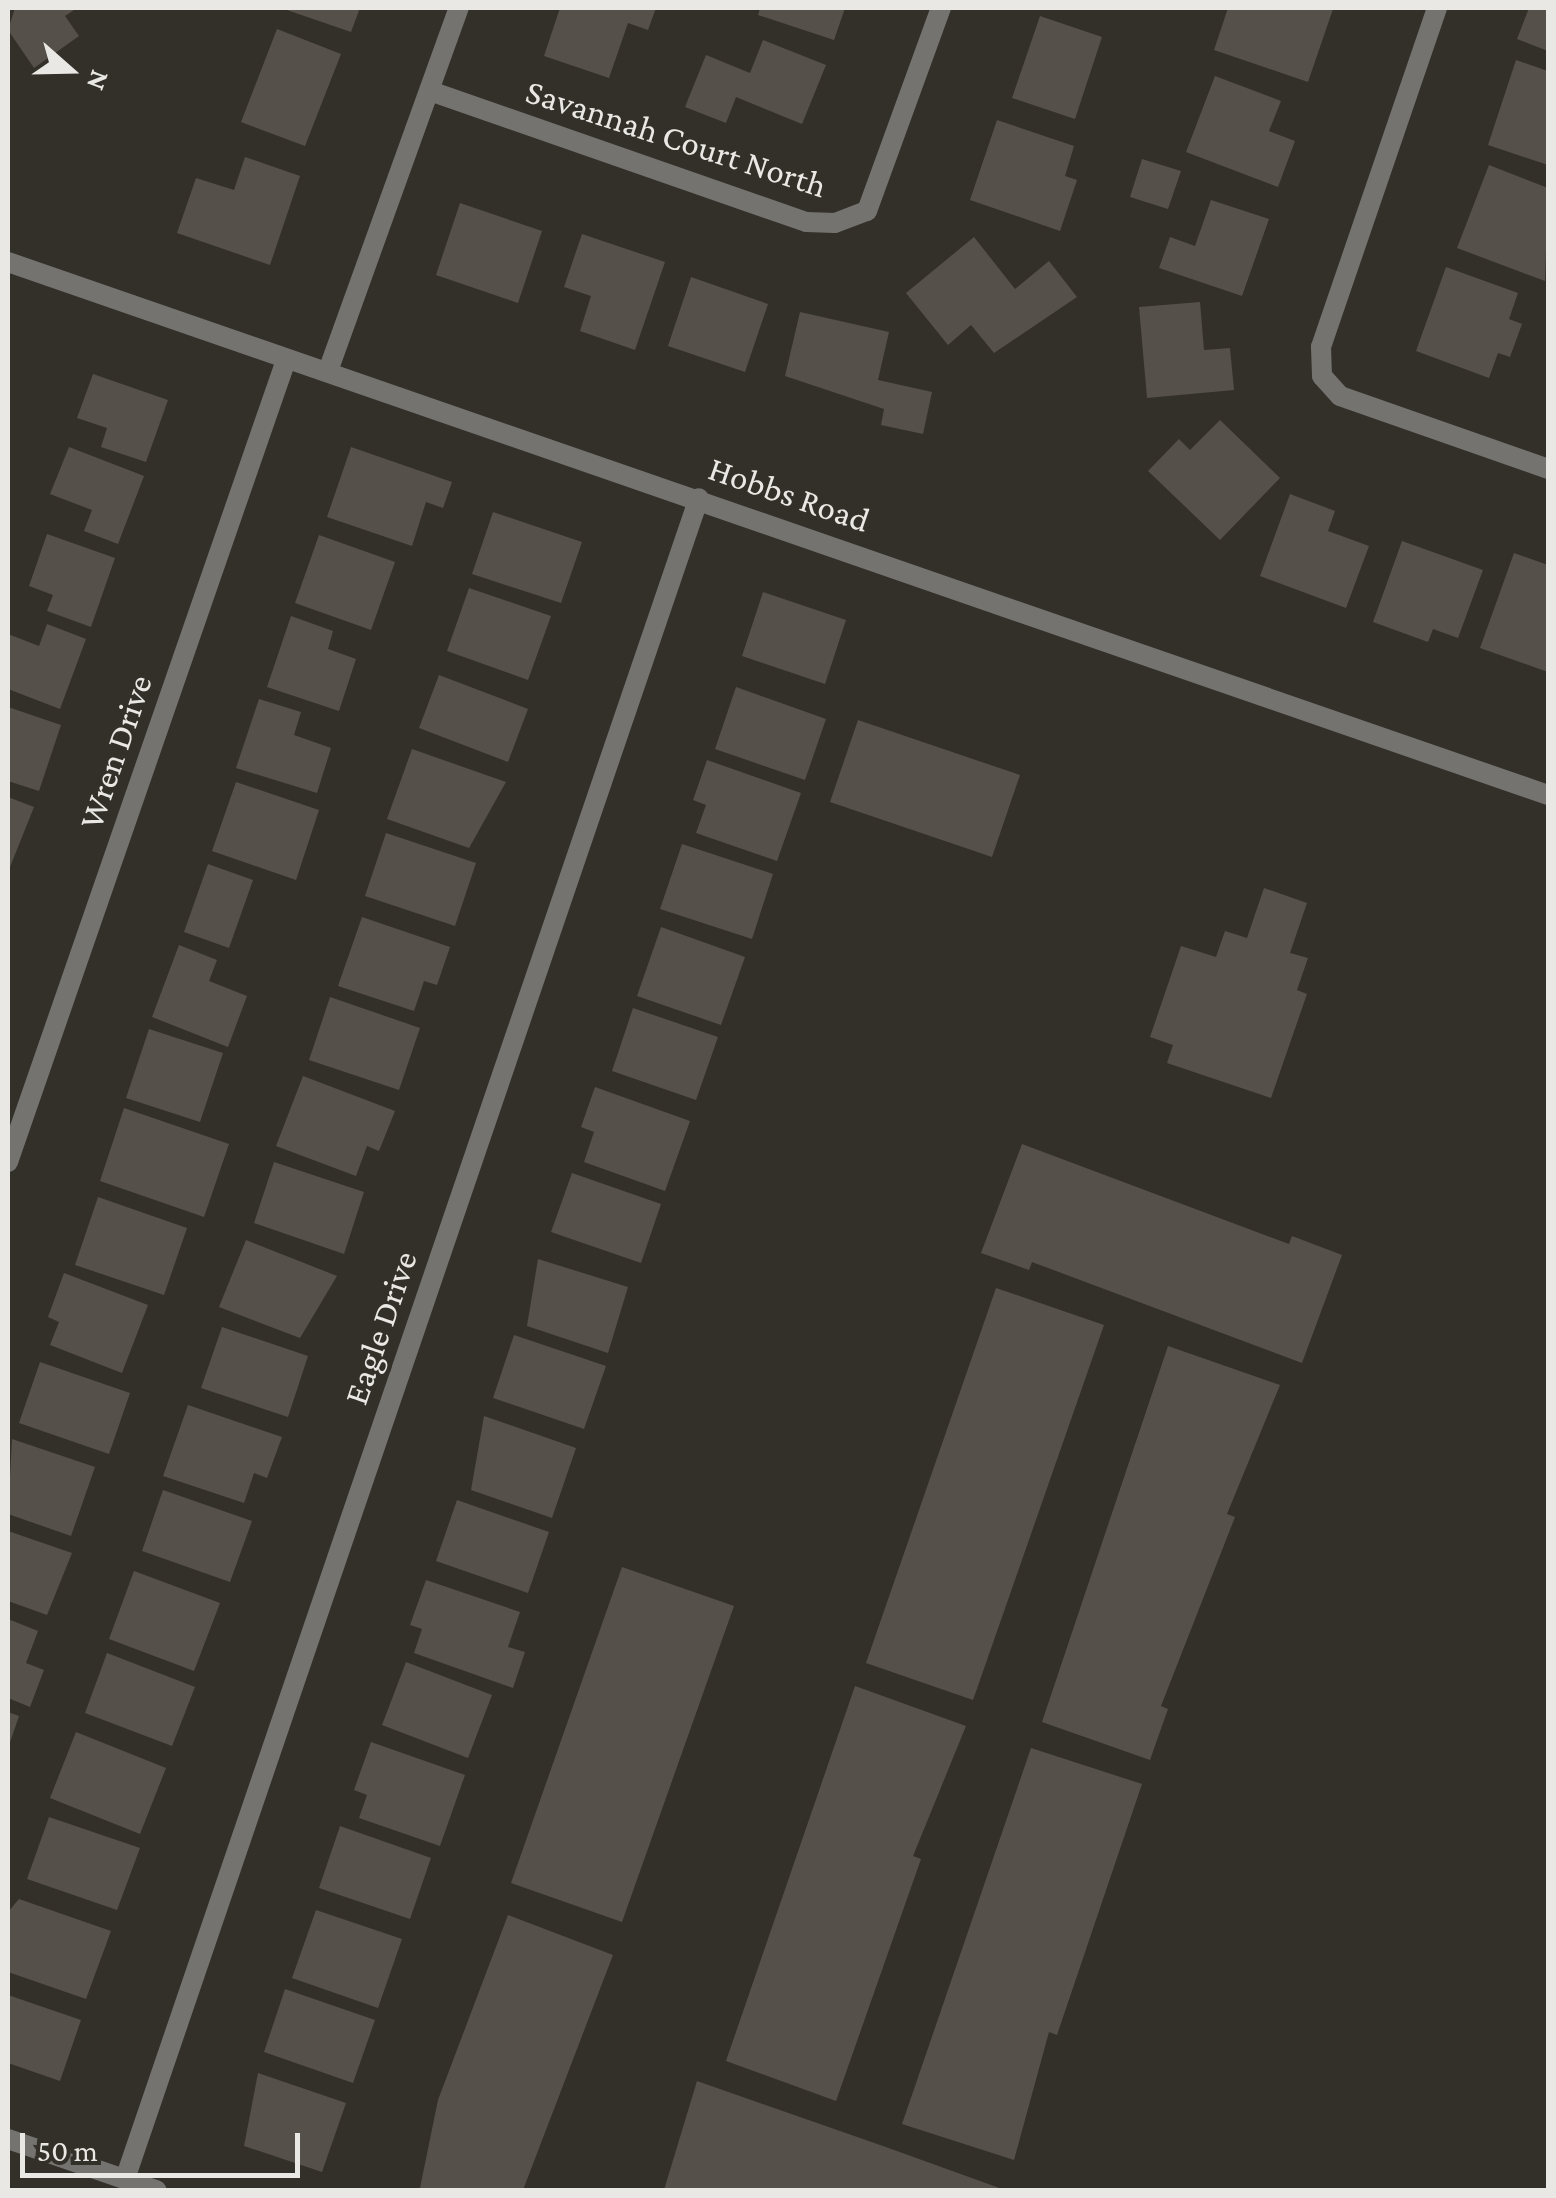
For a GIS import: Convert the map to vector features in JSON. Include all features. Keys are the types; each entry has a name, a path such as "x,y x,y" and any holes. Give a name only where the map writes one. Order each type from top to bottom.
{"street":[{"path":"328,371 459,8"},
{"name":"Savannah Court North","path":"430,92 806,222 835,224 867,212 941,8"},
{"path":"1437,8 1321,347 1322,376 1340,396 1543,467"},
{"name":"Hobbs Road","path":"8,262 285,363 328,371 1548,794"},
{"name":"Wren Drive","path":"8,1162 285,363"},
{"name":"Eagle Drive","path":"125,2179 699,498"},
{"path":"8,2139 156,2190"}],"building":[{"path":"15,8 77,8 65,16 79,36 34,68 8,30"},
{"path":"281,8 360,8 351,32"},
{"path":"560,8 656,8 648,30 628,23 609,78 544,56"},
{"path":"760,8 845,8 834,40 758,15"},
{"path":"1228,8 1333,9 1308,82 1214,50"},
{"path":"1529,8 1548,8 1548,51 1517,39"},
{"path":"1040,16 1102,37 1075,119 1012,98"},
{"path":"277,29 341,54 305,146 241,122"},
{"path":"763,40 826,65 802,124 736,97 726,123 685,107 706,55 750,73"},
{"path":"1516,60 1548,71 1548,165 1488,145"},
{"path":"1215,76 1281,101 1269,131 1295,141 1278,187 1186,152"},
{"path":"997,120 1074,146 1065,176 1077,180 1060,231 970,200"},
{"path":"245,157 300,176 270,265 177,233 196,178 234,190"},
{"path":"1142,159 1181,171 1168,209 1130,197"},
{"path":"1489,165 1548,188 1545,281 1457,248"},
{"path":"1211,200 1269,219 1242,296 1159,268 1170,237 1195,246"},
{"path":"460,203 542,231 518,303 436,275"},
{"path":"582,234 665,262 635,350 580,331 591,296 564,287"},
{"path":"974,237 1015,289 1049,261 1077,297 994,353 971,325 948,345 906,293"},
{"path":"1446,267 1518,293 1509,319 1522,324 1510,357 1498,353 1489,378 1416,351"},
{"path":"691,277 768,304 745,372 668,346"},
{"path":"1200,302 1204,350 1230,348 1234,390 1147,398 1139,307"},
{"path":"800,312 889,332 878,380 932,392 923,434 881,425 884,409 785,376"},
{"path":"93,374 168,400 146,462 101,447 107,428 77,418"},
{"path":"1220,420 1280,478 1220,540 1148,471 1179,439 1190,450"},
{"path":"69,447 144,476 118,544 84,531 92,510 50,494"},
{"path":"351,447 452,482 443,508 426,502 412,546 327,517"},
{"path":"1290,494 1335,511 1328,531 1369,546 1346,608 1260,576"},
{"path":"493,512 582,542 561,603 472,574"},
{"path":"47,534 115,558 91,627 47,611 53,595 29,586"},
{"path":"319,535 395,562 371,630 295,603"},
{"path":"1402,541 1483,570 1458,638 1433,629 1428,642 1373,622"},
{"path":"1514,553 1548,565 1548,672 1480,648"},
{"path":"469,588 551,616 528,680 447,651"},
{"path":"763,592 846,620 825,684 742,656"},
{"path":"291,616 333,631 328,649 356,659 339,711 267,687"},
{"path":"47,624 86,639 60,709 8,689 8,634 39,646"},
{"path":"439,675 528,709 508,762 419,728"},
{"path":"736,687 826,719 805,780 715,749"},
{"path":"259,699 301,712 294,735 331,748 317,793 236,768"},
{"path":"8,707 61,725 39,791 8,781"},
{"path":"858,720 1020,775 992,857 830,802"},
{"path":"412,749 506,782 469,848 387,819"},
{"path":"707,760 801,793 777,861 696,833 706,805 693,800"},
{"path":"236,782 319,810 296,880 212,851"},
{"path":"8,797 34,807 8,872"},
{"path":"386,833 476,863 455,926 365,896"},
{"path":"682,844 773,874 752,939 660,909"},
{"path":"208,864 253,880 229,948 184,932"},
{"path":"1264,888 1307,903 1290,953 1308,958 1297,990 1307,994 1271,1098 1167,1063 1173,1045 1150,1037 1181,946 1216,957 1225,931 1247,938"},
{"path":"362,917 450,947 437,985 424,981 414,1011 338,986"},
{"path":"661,927 745,957 721,1025 637,996"},
{"path":"179,945 217,960 209,981 247,996 228,1047 152,1017"},
{"path":"330,997 420,1028 399,1090 309,1060"},
{"path":"633,1008 718,1037 696,1100 612,1071"},
{"path":"149,1029 223,1053 200,1122 126,1098"},
{"path":"303,1076 395,1111 379,1151 367,1146 356,1176 276,1146"},
{"path":"595,1087 690,1121 665,1191 584,1162 594,1132 581,1127"},
{"path":"124,1108 229,1144 204,1217 100,1181"},
{"path":"1022,1144 1289,1244 1292,1236 1342,1255 1302,1363 1032,1262 1029,1270 981,1253"},
{"path":"274,1162 364,1192 344,1254 254,1223"},
{"path":"572,1173 661,1204 641,1263 551,1232"},
{"path":"98,1197 187,1228 164,1295 75,1265"},
{"path":"246,1240 337,1276 300,1338 219,1307"},
{"path":"538,1259 628,1287 608,1353 527,1326"},
{"path":"64,1273 148,1305 122,1373 50,1345 59,1322 48,1317"},
{"path":"996,1288 1104,1325 973,1700 866,1663"},
{"path":"222,1327 308,1356 288,1417 201,1388"},
{"path":"514,1335 606,1366 584,1429 493,1398"},
{"path":"1168,1346 1280,1385 1227,1514 1235,1517 1161,1706 1168,1709 1150,1760 1042,1722"},
{"path":"40,1362 130,1393 109,1454 19,1423"},
{"path":"188,1405 282,1437 267,1478 254,1473 244,1503 163,1476"},
{"path":"484,1416 576,1448 552,1518 471,1490"},
{"path":"12,1439 95,1467 71,1536 8,1514"},
{"path":"163,1490 252,1521 230,1582 142,1551"},
{"path":"457,1500 549,1532 528,1593 436,1561"},
{"path":"8,1531 72,1553 47,1615 8,1601"},
{"path":"622,1567 734,1606 622,1922 511,1883"},
{"path":"134,1571 220,1603 194,1671 109,1639"},
{"path":"426,1580 520,1612 508,1647 525,1652 513,1688 414,1653 422,1629 410,1625"},
{"path":"8,1619 38,1631 26,1663 44,1670 30,1707 8,1698"},
{"path":"107,1653 195,1687 172,1746 85,1713"},
{"path":"406,1662 492,1695 468,1758 382,1725"},
{"path":"855,1686 966,1726 913,1856 921,1859 836,2101 726,2061"},
{"path":"8,1712 19,1716 8,1748"},
{"path":"76,1732 166,1768 140,1834 50,1798"},
{"path":"371,1742 465,1775 440,1846 359,1818 367,1795 354,1790"},
{"path":"1031,1748 1142,1784 1057,2035 1049,2032 1014,2160 902,2124"},
{"path":"49,1817 140,1848 117,1910 27,1879"},
{"path":"340,1826 431,1858 410,1919 319,1888"},
{"path":"19,1899 111,1931 86,1999 8,1972 8,1912"},
{"path":"316,1910 402,1939 378,2008 292,1978"},
{"path":"508,1915 613,1955 523,2190 407,2190 420,2188 438,2100"},
{"path":"285,1989 375,2020 353,2083 264,2052"},
{"path":"8,1995 81,2020 60,2081 8,2063"},
{"path":"258,2073 346,2103 322,2172 244,2146"},
{"path":"697,2081 883,2146 1005,2190 664,2190"}]}
